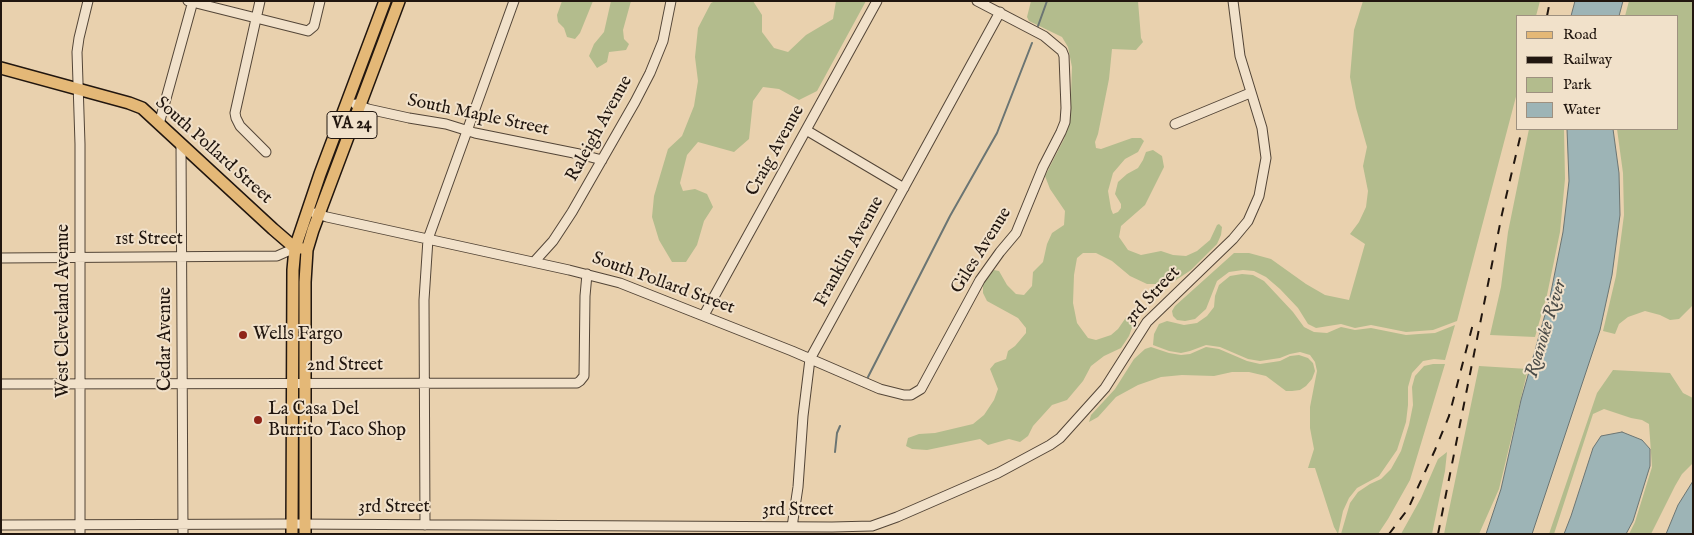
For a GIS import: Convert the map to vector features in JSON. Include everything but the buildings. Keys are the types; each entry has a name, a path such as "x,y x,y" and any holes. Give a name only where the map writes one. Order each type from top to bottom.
{"main road":[{"name":"VA 24","path":"292,529 293,270 295,248 307,210 385,1"},
{"name":"VA 24","path":"305,529 305,282 308,250 319,215 399,1"},
{"name":"South Pollard Street","path":"1,68 142,108 295,248"},
{"path":"295,248 308,250"}],"street":[{"name":"West Cleveland Avenue","path":"80,529 78,44 88,1"},
{"path":"260,1 235,113 240,126 266,152"},
{"path":"159,124 191,2 308,31 314,26 320,1"},
{"path":"425,525 424,300 428,239 514,1"},
{"name":"Raleigh Avenue","path":"534,262 553,241 567,219 635,102 658,55 666,31 671,1"},
{"name":"Craig Avenue","path":"704,315 877,1"},
{"path":"977,1 1000,12"},
{"name":"3rd Street","path":"1,525 80,529 305,529 425,525 792,528 856,527 883,523 998,473 1050,445 1067,431 1105,388 1147,322 1233,239 1251,215 1263,184 1266,158 1262,128 1240,56 1233,1"},
{"name":"Giles Avenue","path":"911,395 921,389 980,280 1016,233 1043,167 1062,132 1066,112 1064,56 1062,51 1044,36 1000,12"},
{"name":"Franklin Avenue","path":"792,528 798,487 803,416 810,359 1000,12"},
{"path":"1175,124 1250,93"},
{"name":"South Maple Street","path":"348,100 360,106 409,118 446,124 475,133 602,160"},
{"path":"806,130 904,188"},
{"name":"Cedar Avenue","path":"181,144 183,529"},
{"name":"South Pollard Street","path":"307,210 319,215 534,262 620,283 704,315 880,389 904,396 911,395"},
{"name":"1st Street","path":"1,258 277,256 295,248"},
{"name":"2nd Street","path":"1,384 306,382 512,384 580,382 584,376 587,274"}],"green space":[{"path":"562,1 593,1 580,33 575,39 567,37 564,28 558,22 557,15"},
{"path":"611,1 631,1 623,30 624,39 629,44 626,50 609,52 607,62 597,68 589,56 594,44 604,32"},
{"path":"715,1 753,1 762,15 762,32 774,48 788,52 806,35 833,19 836,1 866,1 817,91 799,100 779,89 763,87 753,101 749,139 734,152 698,142 687,155 680,183 683,191 695,189 707,194 713,207 704,221 697,245 686,262 672,262 659,240 652,217 654,196 668,149 682,136 694,106 698,81 695,57 698,28 711,3"},
{"path":"1031,1 1138,1 1141,38 1143,42 1136,50 1112,49 1109,79 1095,142 1096,148 1101,149 1132,138 1141,138 1144,141 1138,152 1125,159 1113,173 1108,191 1113,214 1121,208 1121,204 1115,194 1118,182 1138,168 1146,152 1153,150 1162,156 1164,167 1145,205 1121,226 1119,237 1128,250 1141,255 1161,251 1173,255 1186,256 1197,251 1210,240 1219,224 1222,227 1221,235 1217,244 1191,270 1170,284 1147,284 1130,276 1112,261 1096,253 1083,253 1077,258 1074,275 1073,303 1077,323 1088,338 1096,340 1111,335 1127,316 1131,316 1133,325 1129,336 1121,348 1104,356 1091,366 1083,381 1067,400 1052,405 1033,426 1028,436 1020,442 1009,439 988,445 980,439 927,450 912,449 906,446 908,438 919,434 935,433 973,424 984,415 994,400 998,389 990,369 995,363 1006,359 1008,351 1026,333 1026,328 1018,318 987,301 983,293 983,283 988,274 994,270 999,271 1007,285 1016,294 1024,295 1032,286 1033,272 1043,262 1047,244 1052,233 1064,225 1065,211 1050,189 1045,176 1064,139 1070,122 1072,67 1068,47 1062,37 1029,21 1027,17"},
{"path":"1363,1 1540,1 1536,15 1516,15 1516,97 1457,321 1433,330 1406,332 1371,325 1355,328 1341,324 1316,328 1308,324 1298,308 1266,277 1254,271 1243,270 1229,272 1217,281 1206,309 1195,319 1177,320 1173,316 1172,311 1175,306 1234,253 1249,253 1271,259 1325,295 1349,300 1365,244 1350,234 1359,222 1366,207 1368,191 1363,166 1367,147 1350,77 1354,30"},
{"path":"1629,1 1693,1 1693,305 1679,319 1670,320 1645,311 1628,317 1619,324 1615,334 1603,331 1616,276 1624,215 1623,173 1617,130 1679,130 1679,15 1625,15"},
{"path":"1529,130 1564,130 1565,179 1560,232 1547,295 1535,337 1490,335 1501,287 1508,232"},
{"path":"1253,275 1264,281 1293,312 1304,327 1314,332 1327,333 1341,327 1355,330 1371,328 1406,335 1435,333 1455,325 1445,360 1423,361 1412,373 1408,387 1406,422 1397,450 1379,476 1357,488 1349,498 1343,511 1338,534 1315,468 1308,468 1314,449 1310,428 1310,407 1317,371 1315,362 1310,355 1300,352 1260,361 1248,359 1220,347 1206,345 1181,353 1153,345 1154,334 1159,324 1167,321 1184,325 1197,323 1207,316 1214,307 1219,285 1230,276"},
{"path":"1151,347 1181,355 1190,354 1206,347 1219,349 1247,361 1260,364 1280,361 1290,356 1299,355 1308,358 1313,363 1315,371 1312,379 1306,386 1300,390 1292,391 1286,391 1266,376 1249,372 1232,372 1214,376 1182,375 1161,377 1138,385 1116,397 1098,417 1089,422 1091,415 1115,389 1134,359 1145,349"},
{"path":"1445,364 1410,480 1378,534 1341,534 1350,503 1358,492 1381,479 1391,469 1401,451 1413,405 1412,387 1415,376 1424,366"},
{"path":"1479,366 1528,369 1499,489 1479,534 1444,534"},
{"path":"1613,370 1670,373 1683,393 1693,398 1693,463 1682,474 1651,534 1629,534 1635,522 1652,467 1649,424 1642,420 1604,409 1593,414 1554,534 1549,534 1597,393"},
{"path":"1447,452 1432,534 1401,534 1421,498 1438,459"}],"water":[{"path":"1575,1 1623,1 1619,15 1571,15"},
{"name":"Roanoke River","path":"1567,130 1613,130 1619,173 1620,215 1612,275 1600,330 1532,534 1486,534 1501,489 1521,400 1550,297 1563,232 1569,181"},
{"path":"1622,432 1642,440 1650,449 1650,466 1633,521 1626,534 1564,534 1593,448 1601,436"},
{"path":"1693,481 1693,534 1666,534 1678,505"}],"waterway":[{"path":"1038,26 1047,1"},
{"path":"868,377 950,216 997,133 1032,43"},
{"path":"835,452 837,433 840,426"}],"railway":[{"path":"1547,15 1550,1"},
{"path":"1438,534 1502,214 1522,130"},
{"path":"1389,534 1408,509 1449,416 1474,320"}],"place":[{"name":"Wells Fargo","path":"243,335"},
{"name":"La Casa Del Burrito Taco Shop","path":"258,420"}]}
